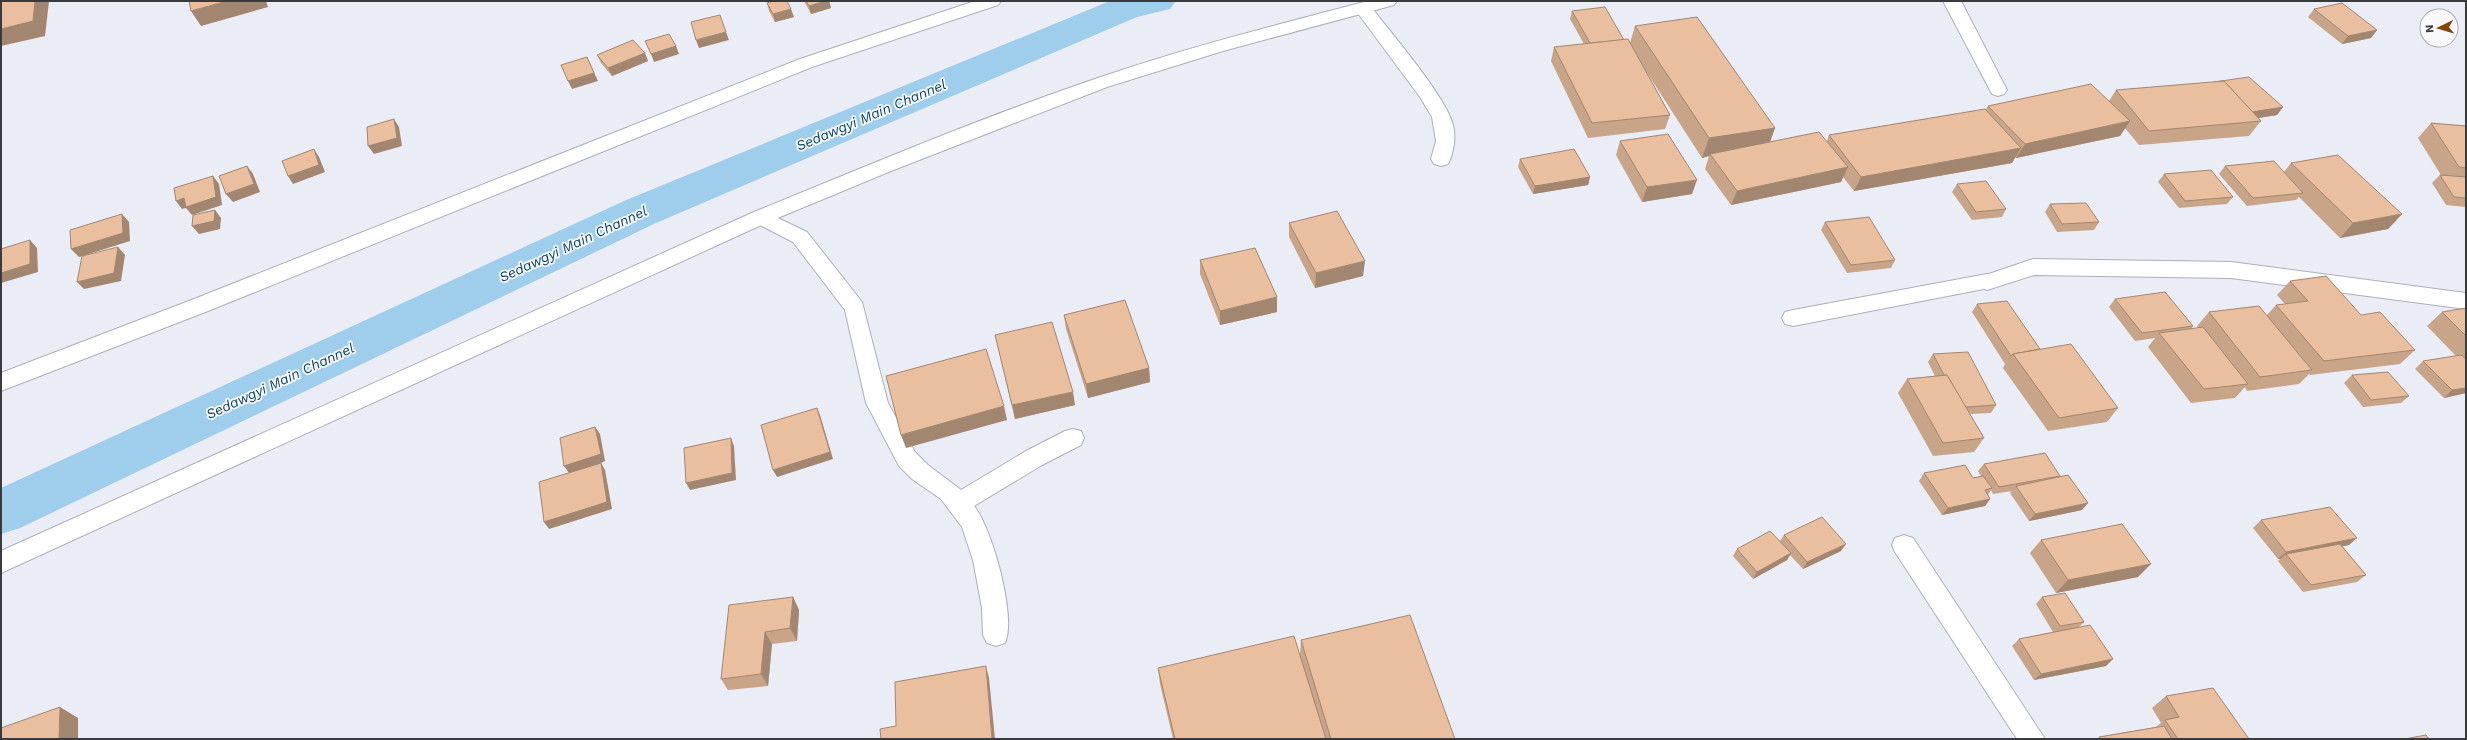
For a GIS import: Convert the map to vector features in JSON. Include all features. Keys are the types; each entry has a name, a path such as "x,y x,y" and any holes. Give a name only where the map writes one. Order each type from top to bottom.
{"street":[{"path":"1,382 201,305 806,62 992,1"},
{"path":"1,562 761,217 884,166 1101,84 1217,47 1388,1"},
{"path":"1952,1 1998,90"},
{"path":"1363,8 1427,94 1441,117 1444,126 1445,141 1441,159"},
{"path":"761,217 800,237 855,308 877,403 907,459 959,503 972,522 985,560 995,608 996,635"},
{"path":"1794,318 1987,282 2033,267 2231,270 2466,300"},
{"path":"959,503 1021,465 1073,438"},
{"path":"1904,545 2032,739"}],"building":[{"path":"1,1 35,1 33,21 1,29"},
{"path":"189,1 227,1 191,11"},
{"path":"773,1 787,1 791,9 773,14 767,3"},
{"path":"806,1 826,1 809,6"},
{"path":"2342,3 2377,30 2348,36 2314,9"},
{"path":"1605,7 1624,40 1590,43 1572,11"},
{"path":"720,15 726,32 696,40 691,22"},
{"path":"1697,17 1775,128 1709,138 1635,26"},
{"path":"669,34 676,46 651,54 645,41"},
{"path":"1628,39 1670,115 1592,123 1554,47"},
{"path":"633,40 645,53 608,68 597,55"},
{"path":"587,57 594,73 568,81 561,65"},
{"path":"2249,77 2283,107 2252,112 2224,81 2214,82"},
{"path":"2224,81 2261,121 2149,131 2116,90"},
{"path":"2091,84 2130,121 2025,144 1988,106"},
{"path":"1985,109 2021,148 1861,177 1829,135"},
{"path":"394,119 397,138 368,146 367,127"},
{"path":"2431,123 2466,126 2466,168 2459,167"},
{"path":"1819,132 1848,167 1737,191 1710,154"},
{"path":"1668,134 1697,180 1647,187 1620,141"},
{"path":"314,149 319,165 288,176 282,161"},
{"path":"1574,149 1590,177 1535,186 1520,159"},
{"path":"2338,155 2402,214 2353,223 2291,163"},
{"path":"2274,161 2303,193 2253,198 2225,166"},
{"path":"247,166 254,184 226,194 219,176"},
{"path":"2211,170 2233,197 2185,201 2164,174"},
{"path":"2440,175 2466,177 2466,198 2454,197"},
{"path":"213,176 216,197 186,207 184,198 176,201 174,188"},
{"path":"1986,181 2006,209 1976,212 1957,184"},
{"path":"2086,203 2099,222 2062,224 2050,204"},
{"path":"215,210 214,221 192,226 193,215"},
{"path":"1337,211 1365,261 1316,273 1289,223"},
{"path":"122,214 123,233 71,249 70,230"},
{"path":"1869,217 1895,260 1851,265 1825,222"},
{"path":"30,240 30,264 1,273 1,249"},
{"path":"118,247 114,273 77,282 82,256"},
{"path":"1255,248 1277,297 1220,311 1200,260"},
{"path":"2326,276 2361,315 2380,312 2415,350 2324,361 2276,305 2308,301 2290,281"},
{"path":"2165,292 2193,326 2142,333 2115,299"},
{"path":"1125,300 1149,368 1086,384 1064,315"},
{"path":"2007,301 2040,349 2013,354 2011,356 1977,304"},
{"path":"2259,306 2312,370 2260,377 2209,312"},
{"path":"2466,308 2466,336 2442,312"},
{"path":"1052,322 1073,392 1012,405 995,335"},
{"path":"2203,327 2248,384 2204,389 2159,333"},
{"path":"2071,344 2118,408 2059,418 2013,354"},
{"path":"986,349 1004,406 901,435 886,376"},
{"path":"1968,352 1996,405 1965,407 1947,375 1944,375 1933,354"},
{"path":"2461,355 2466,359 2466,388 2452,390 2423,361"},
{"path":"2388,372 2409,396 2371,400 2352,375"},
{"path":"1947,375 1984,438 1943,443 1907,379"},
{"path":"817,408 830,452 773,470 761,425"},
{"path":"595,427 601,454 564,466 560,438"},
{"path":"731,438 732,473 686,483 684,448"},
{"path":"2045,453 2060,476 1999,487 1984,464"},
{"path":"601,463 607,502 544,522 539,482"},
{"path":"1965,465 1973,478 1983,476 1992,488 1985,490 1990,499 1948,508 1924,473"},
{"path":"2068,475 2088,503 2035,514 2016,486"},
{"path":"2330,507 2357,538 2286,552 2261,520"},
{"path":"1822,517 1846,544 1807,562 1784,535"},
{"path":"2122,524 2151,564 2068,580 2041,540"},
{"path":"1770,531 1791,553 1757,572 1737,549"},
{"path":"2340,544 2366,575 2311,585 2286,554"},
{"path":"2065,593 2084,622 2060,626 2042,597"},
{"path":"793,597 790,628 765,632 761,674 721,679 729,605"},
{"path":"1410,615 1455,739 1331,739 1301,640"},
{"path":"2090,625 2113,659 2041,674 2019,639"},
{"path":"1294,636 1326,739 1175,739 1158,668"},
{"path":"986,666 992,739 881,739 880,729 896,726 895,682"},
{"path":"2213,688 2249,739 2178,739 2165,720 2179,717 2166,696"},
{"path":"60,707 59,739 1,739 1,728"},
{"path":"2164,726 2172,739 2101,739 2099,737"},
{"path":"2426,735 2429,739 2405,739"}],"waterway":[{"name":"Sedawgyi Main Channel","path":"1,512 640,212 1124,9 1157,1"}]}
